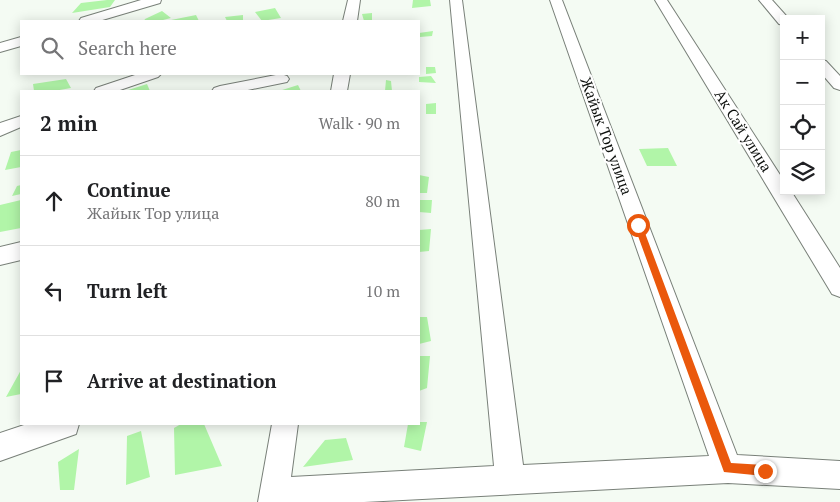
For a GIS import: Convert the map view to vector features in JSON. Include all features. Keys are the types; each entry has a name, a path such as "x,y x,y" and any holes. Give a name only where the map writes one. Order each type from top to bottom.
{"street":[{"path":"89,20 155,0"},
{"path":"350,20 354,0"},
{"path":"456,0 510,479"},
{"name":"Жайык Тор улица","path":"556,0 728,469"},
{"name":"Ак Сай улица","path":"661,0 840,287"},
{"path":"765,0 780,17"},
{"path":"0,48 20,41"},
{"path":"825,68 840,85"},
{"path":"105,90 150,75"},
{"path":"339,90 342,75"},
{"path":"225,90 281,79"},
{"path":"0,130 20,122"},
{"path":"0,134 20,130"},
{"path":"0,256 20,251"},
{"path":"0,447 63,425"},
{"path":"286,425 274,497 510,479 728,469 840,475"}],"building":[{"path":"115,0 110,7 72,13 81,3"},
{"path":"413,0 430,0 431,6 412,8"},
{"path":"275,8 281,18 261,20 255,12"},
{"path":"162,11 171,18 163,20 145,19"},
{"path":"372,13 372,20 364,20 362,14"},
{"path":"196,15 198,20 171,20"},
{"path":"243,15 243,20 226,20 225,17"},
{"path":"433,31 432,36 420,37 420,33"},
{"path":"426,67 435,67 436,73 426,74"},
{"path":"431,76 436,83 419,82 419,77"},
{"path":"66,79 71,88 34,90 33,84"},
{"path":"386,80 391,81 392,90 385,90"},
{"path":"147,84 150,90 128,90"},
{"path":"298,85 300,90 282,90"},
{"path":"436,103 436,114 426,114 426,104"},
{"path":"668,148 677,166 647,166 639,149"},
{"path":"20,150 20,167 5,170 11,152"},
{"path":"420,175 429,177 427,193 420,193"},
{"path":"20,185 20,194 12,196 17,186"},
{"path":"20,200 20,228 0,232 0,205"},
{"path":"420,200 432,200 431,213 420,212"},
{"path":"431,229 429,251 420,252 420,230"},
{"path":"420,317 427,317 431,341 420,344"},
{"path":"420,356 430,356 427,388 420,391"},
{"path":"20,372 20,394 6,397"},
{"path":"420,422 427,422 421,451 404,447 408,425 420,425"},
{"path":"179,425 204,425 222,466 175,475 174,428"},
{"path":"141,431 150,477 126,485 127,436"},
{"path":"346,438 353,460 303,467 325,440"},
{"path":"79,449 74,490 60,490 58,462"}],"route":[{"path":"638,225 728,469 765,471"}]}
